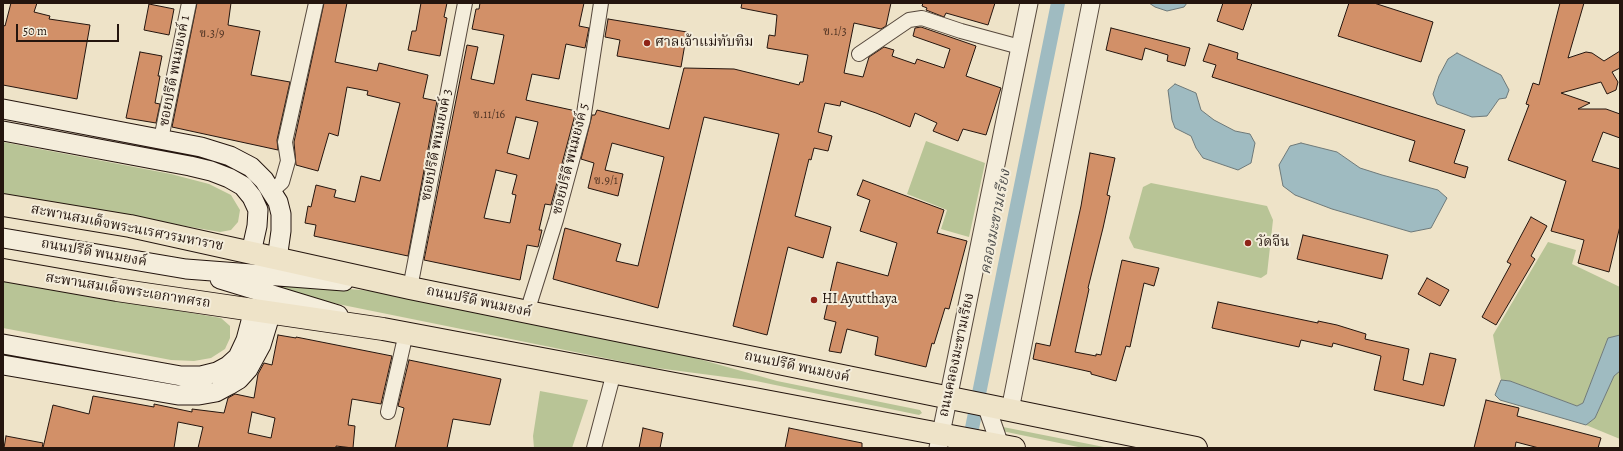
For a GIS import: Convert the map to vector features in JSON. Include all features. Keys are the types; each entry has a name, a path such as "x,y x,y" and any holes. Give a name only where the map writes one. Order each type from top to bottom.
{"main road":[{"path":"3,109 201,147 230,156 251,167 272,191 278,202 281,214 281,231 277,259"},
{"path":"3,131 190,166 211,171 229,178 242,186 252,197 258,210 257,226 251,253"},
{"name":"สะพานสมเด็จพระนเรศวรมหาราช","path":"3,204 130,226 251,253"},
{"name":"ถนนปรีดี พนมยงค์","path":"3,238 186,269 404,287"},
{"name":"ถนนปรีดี พนมยงค์","path":"251,253 404,287 955,399 996,411 1196,448"},
{"name":"ถนนปรีดี พนมยงค์","path":"186,269 383,329"},
{"name":"สะพานสมเด็จพระเอกาทศรถ","path":"3,270 69,282 262,311"},
{"path":"3,344 181,376 200,376 223,369 238,357 262,311"},
{"path":"3,365 178,396 199,395 216,392 239,379 248,369 261,344 262,311"},
{"name":"ถนนปรีดี พนมยงค์","path":"262,311 406,333 614,372 945,440 1001,446"}],"street":[{"name":"ซอยปรีดี พนมยงค์ 1","path":"161,140 189,3"},
{"path":"272,191 282,182 288,161 285,142 316,3"},
{"name":"ซอยปรีดี พนมยงค์ 3","path":"404,287 465,3"},
{"name":"ซอยปรีดี พนมยงค์ 5","path":"527,312 556,220 583,120 601,3"},
{"name":"ถนนคลองมะขามเรียง","path":"945,440 955,399 1029,3"},
{"path":"1001,446 996,411 1092,3"},
{"path":"859,54 909,20 922,18 961,31 1020,47"},
{"path":"388,412 406,333"},
{"path":"594,448 614,372"}],"green space":[{"path":"926,141 985,163 969,237 941,229 947,210 907,194"},
{"path":"3,142 171,174 209,184 231,195 240,210 238,222 231,230 220,232 3,195"},
{"path":"1151,183 1267,206 1273,220 1267,274 1261,278 1134,248 1129,238 1143,187"},
{"path":"1548,242 1576,250 1572,264 1620,287 1620,335 1608,338 1583,403 1577,406 1510,381 1501,380 1493,335"},
{"path":"3,281 221,318 230,326 230,338 225,349 211,358 194,361 171,360 3,328"},
{"path":"262,281 372,291 674,352 777,381 920,410 922,413 919,415 756,381 649,367 318,300 261,283"},
{"path":"1620,371 1620,439 1586,425 1595,418 1614,376"},
{"path":"540,391 588,400 572,448 534,448 533,436"},
{"path":"1001,427 1109,448 1083,448 1002,431"}],"water":[{"path":"1149,3 1187,3 1184,7 1167,11 1155,7"},
{"path":"1457,53 1501,75 1509,90 1506,98 1499,99 1487,116 1472,117 1437,104 1433,94 1439,76 1448,59"},
{"path":"1175,84 1196,93 1201,110 1214,120 1235,131 1250,134 1255,143 1251,163 1238,170 1203,158 1196,148 1191,136 1175,128 1172,120 1168,90"},
{"path":"1301,143 1337,152 1360,168 1438,190 1447,198 1431,228 1411,232 1332,209 1295,195 1283,186 1279,165 1290,146"},
{"path":"1620,335 1620,371 1614,376 1595,418 1586,425 1500,400 1495,395 1501,380 1510,381 1577,406 1583,403 1608,338"}],"building":[{"path":"11,3 37,3 34,12 50,16 49,19 90,25 77,99 3,85 3,25 5,26"},
{"path":"197,3 231,3 228,25 260,31 251,75 290,82 277,140 278,150 172,127"},
{"path":"324,3 347,3 335,62 377,71 379,63 428,75 423,98 437,101 408,256 314,236 316,225 305,223 308,206 311,207 316,185 336,190 334,197 355,202 361,176 380,181 400,103 367,95 368,91 347,87 338,136 329,133 318,171 296,165 294,142"},
{"path":"421,3 447,3 444,17 447,18 440,56 408,50 412,31 416,31"},
{"path":"480,3 584,3 579,26 589,28 585,48 566,44 559,79 532,74 526,100 576,111 551,205 545,204 539,230 542,230 538,247 527,245 520,280 424,260 467,45 478,47 471,79 494,84 504,35 472,29 476,9 479,9","holes":["516,117 538,122 529,159 507,153","496,170 517,175 512,194 516,195 510,223 484,218"]},
{"path":"742,3 891,3 886,26 881,29 854,23 844,73 863,77 869,57 884,47 894,50 892,56 915,64 917,59 944,68 950,49 913,36 915,28 921,27 976,46 966,76 1001,88 986,135 963,129 958,141 933,131 937,123 915,113 910,127 841,101 840,106 825,103 818,132 832,136 828,151 814,148 811,160 809,159 795,216 831,227 823,258 788,247 767,335 733,326 779,134 704,117 658,308 553,279 565,228 621,244 616,261 638,266 664,157 612,143 605,170 623,174 618,196 588,188 594,163 581,159 592,115 595,115 597,110 669,129 684,68 734,69 799,85 800,82 803,82 808,55 767,48 769,35 775,36 777,15 741,8"},
{"path":"923,3 995,3 988,25 946,13 944,17 926,10 927,8 922,6"},
{"path":"1223,3 1252,3 1243,30 1217,21"},
{"path":"1349,3 1374,3 1433,22 1421,62 1338,36"},
{"path":"1560,3 1584,3 1568,58 1586,52 1592,53 1604,61 1620,51 1620,68 1612,72 1618,82 1616,90 1607,94 1601,82 1561,93 1590,103 1578,109 1606,109 1620,114 1620,138 1603,132 1592,161 1620,169 1620,226 1609,272 1578,263 1584,240 1551,231 1566,181 1508,160 1529,105 1526,104 1533,83 1539,85"},
{"path":"149,4 174,9 169,35 144,30"},
{"name":"ศาลเจ้าแม่ทับทิม","path":"608,19 687,32 681,67 617,56 620,40 605,37"},
{"path":"1111,28 1190,48 1185,66 1167,61 1168,55 1145,48 1142,60 1106,50"},
{"path":"1209,44 1238,53 1237,59 1465,130 1454,163 1468,167 1465,178 1409,161 1415,141 1212,77 1216,65 1203,61"},
{"path":"140,52 162,56 155,103 160,104 156,123 126,118"},
{"path":"1090,153 1115,158 1107,195 1110,196 1088,288 1075,352 1096,356 1096,354 1101,355 1122,260 1159,268 1154,286 1144,283 1130,347 1126,346 1116,381 1091,374 1091,372 1033,359 1036,343 1050,346 1081,206"},
{"path":"863,180 944,210 937,233 967,241 949,309 945,308 934,344 932,343 926,367 875,355 878,337 847,329 841,353 829,351 836,322 824,319 837,262 888,276 897,243 860,231 870,200 857,195"},
{"path":"1531,217 1547,226 1531,256 1535,259 1496,325 1482,317 1511,264 1507,262"},
{"path":"1303,235 1388,255 1382,279 1297,259"},
{"path":"1427,278 1449,290 1440,306 1418,294"},
{"path":"1218,302 1318,323 1318,321 1337,325 1366,334 1365,339 1409,349 1403,380 1423,385 1430,353 1456,359 1444,406 1374,390 1381,356 1333,343 1332,347 1301,340 1299,347 1212,328"},
{"path":"278,335 296,337 392,356 381,404 352,399 348,425 355,426 353,448 336,446 336,448 198,448 203,427 178,422 174,448 43,448 53,405 89,414 93,396 154,407 154,404 192,412 192,409 224,413 228,398 235,394 254,398 258,374 264,363 272,365","holes":["252,412 275,418 271,438 248,433"]},
{"path":"409,360 501,379 490,425 453,419 447,448 395,448 404,408 398,406"},
{"path":"1486,400 1519,408 1517,416 1601,438 1598,448 1539,448 1516,442 1515,448 1474,448"},
{"path":"643,428 663,433 660,448 639,448"},
{"path":"789,428 862,443 862,448 785,448"},
{"path":"6,436 43,443 42,448 4,448"}],"waterway":[{"name":"คลองมะขามเรียง","path":"968,448 1058,3"}],"place":[{"name":"ศาลเจ้าแม่ทับทิม","path":"647,43"},
{"name":"วัดจีน","path":"1248,243"},
{"name":"HI Ayutthaya","path":"814,300"}]}
